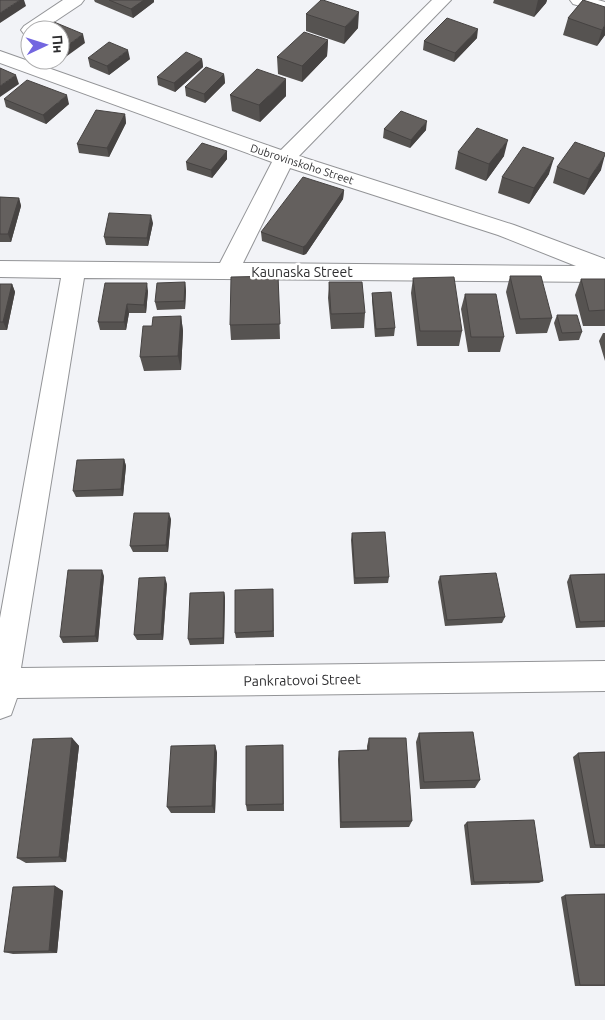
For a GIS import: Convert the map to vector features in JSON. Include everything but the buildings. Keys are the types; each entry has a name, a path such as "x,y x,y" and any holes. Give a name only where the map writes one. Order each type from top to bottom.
{"street":[{"path":"45,20 75,0"},
{"path":"227,272 284,159 442,0"},
{"path":"579,0 605,8"},
{"path":"0,50 20,37"},
{"name":"Dubrovinskoho Street","path":"0,57 284,159 506,230 605,268"},
{"name":"Kaunaska Street","path":"0,269 605,274"},
{"path":"1,690 74,270"},
{"name":"Pankratovoi Street","path":"1,690 605,676"}]}
